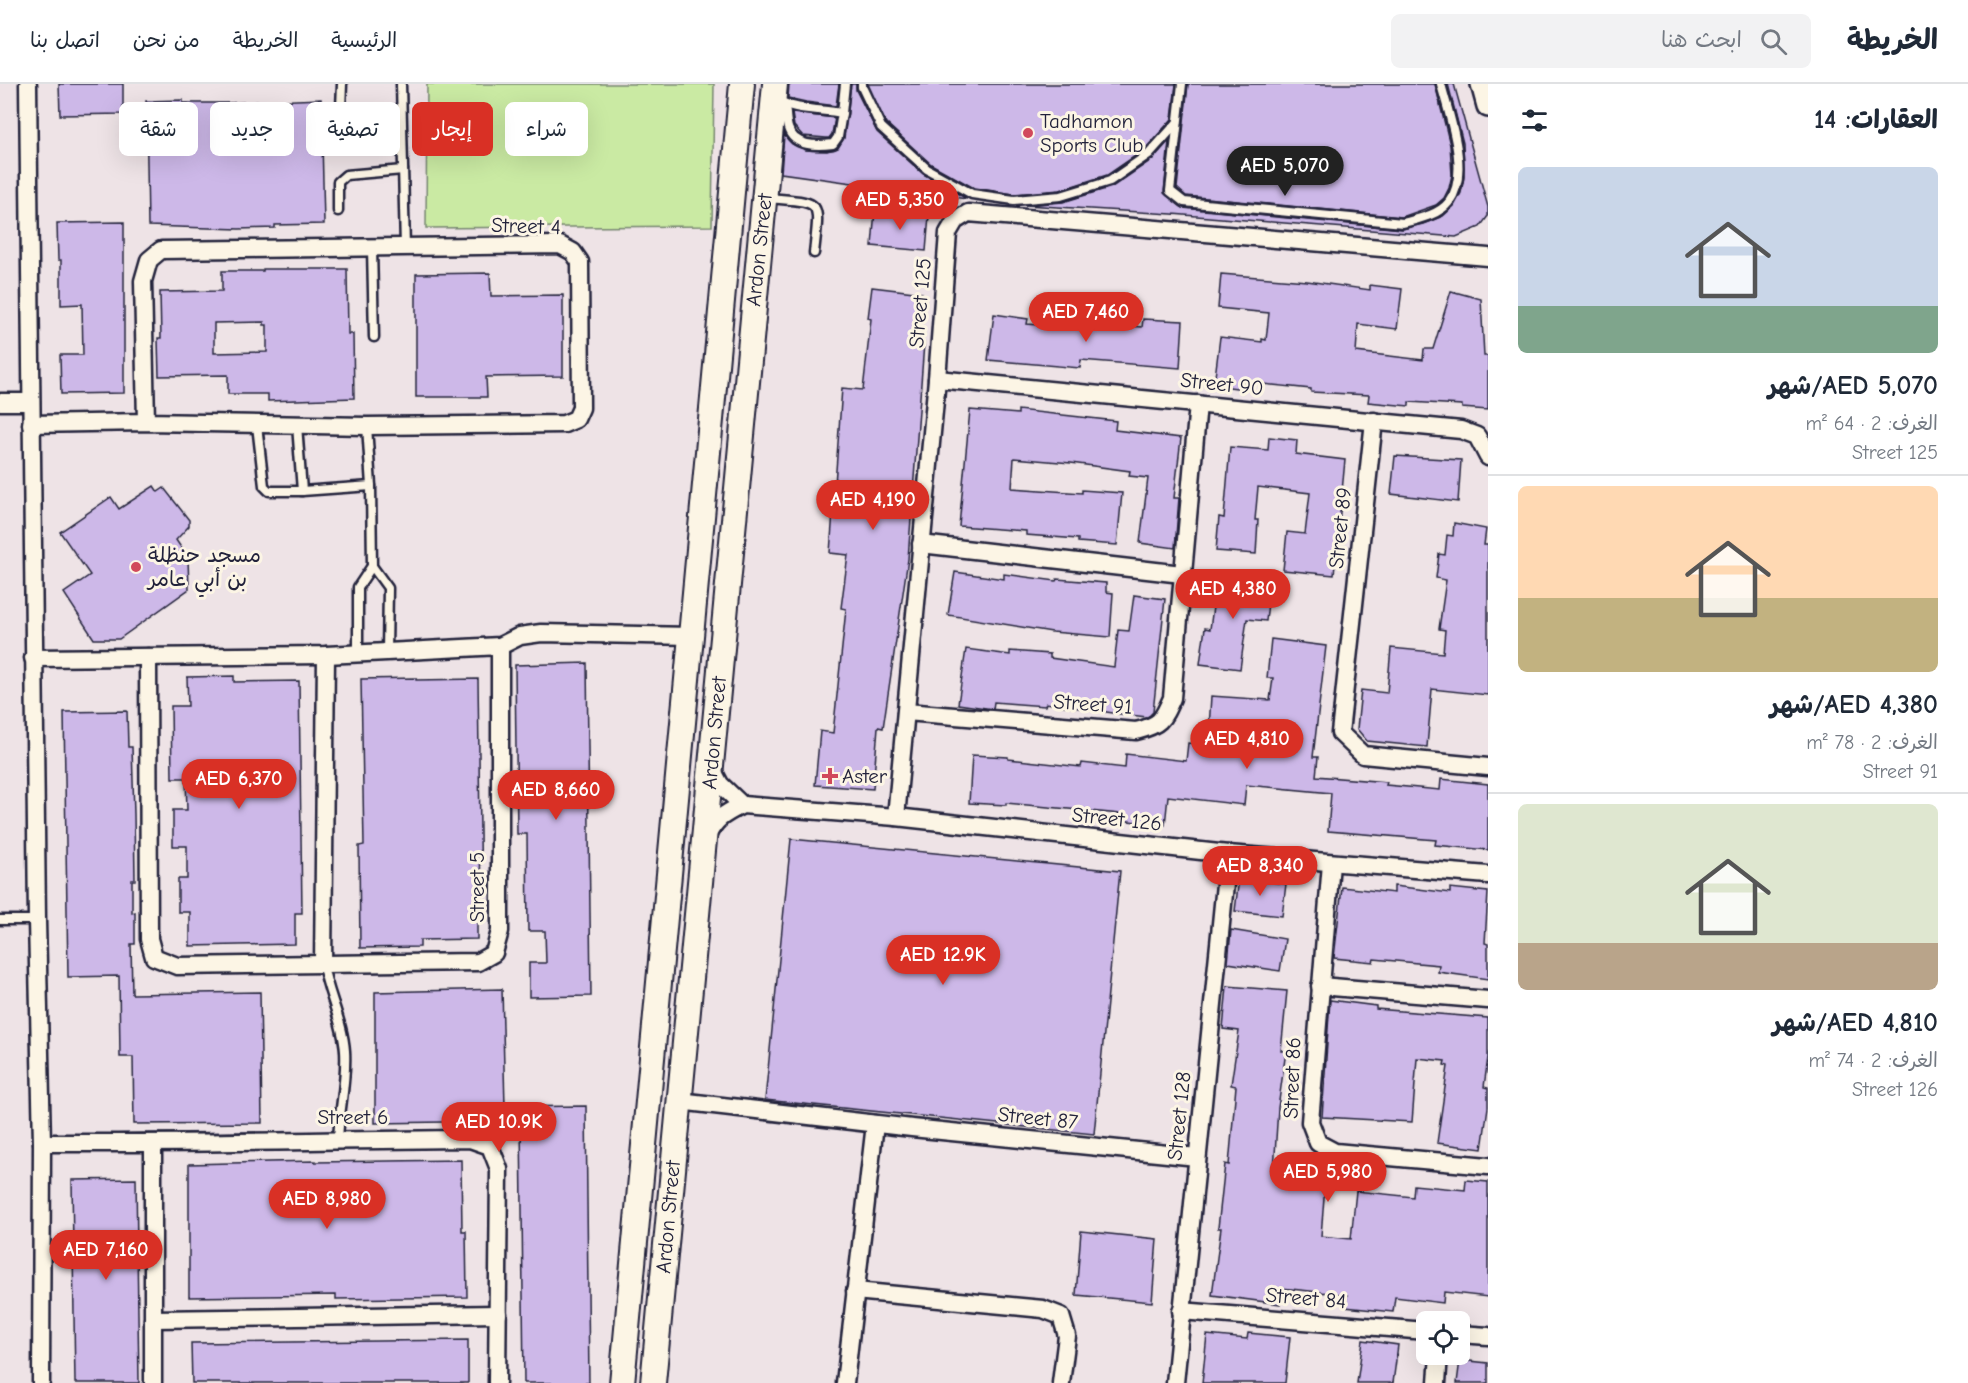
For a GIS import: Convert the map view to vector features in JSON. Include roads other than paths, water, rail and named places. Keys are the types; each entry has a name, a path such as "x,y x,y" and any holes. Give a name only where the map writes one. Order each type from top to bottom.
{"main road":[{"name":"Ardon Street","path":"622,1383 742,84"},
{"name":"Ardon Street","path":"653,1383 753,308 764,197 778,93"},
{"path":"720,307 725,299 740,294 748,299 753,308"},
{"path":"634,1252 644,1297 638,1383"}],"street":[{"path":"28,84 33,658 42,1143 41,1383"},
{"path":"1482,84 1488,106"},
{"name":"Street 125","path":"896,818 937,379 948,233 955,221 968,213 1488,257"},
{"name":"Street 4","path":"31,424 146,422 367,426 564,424 576,419 581,408 580,262 573,252 560,245 161,250 149,260 143,281 146,422"},
{"name":"Street 90","path":"937,379 1461,429 1477,436 1488,457"},
{"path":"0,392 31,397"},
{"path":"0,402 31,397"},
{"name":"Street 91","path":"906,712 1136,730 1151,727 1162,720 1172,698 1198,404"},
{"name":"Street 89","path":"1374,421 1340,733 1363,755 1488,767"},
{"path":"921,544 1182,574"},
{"path":"33,658 326,655 387,652 500,646 520,636 541,633 692,636"},
{"name":"Street 5","path":"148,657 149,939 154,957 177,966 323,966 478,962 494,953 500,931 500,646"},
{"path":"323,966 326,655"},
{"path":"705,842 713,824 742,805 720,784 710,766"},
{"name":"Street 126","path":"742,805 896,818 1228,854 1488,875"},
{"name":"Street 128","path":"1174,1383 1228,854"},
{"name":"Street 86","path":"1331,863 1310,1122 1317,1143 1335,1152 1488,1166"},
{"path":"1320,986 1488,1000"},
{"name":"Street 87","path":"679,1101 875,1124 1197,1157"},
{"path":"845,1383 875,1124"},
{"name":"Street 6","path":"42,1143 153,1144 470,1138 490,1146 499,1169 497,1383"},
{"path":"153,1144 153,1383"},
{"path":"855,1291 1043,1309 1061,1316 1067,1336 1061,1383"},
{"name":"Street 84","path":"1181,1311 1416,1330"},
{"path":"153,1319 498,1314"},
{"path":"1470,1335 1488,1336"},
{"path":"1437,1383 1438,1365"}],"lane":[{"path":"341,102 342,84"},
{"path":"402,84 405,248"},
{"path":"778,93 788,129 794,137 808,145 833,144 838,137 845,84"},
{"path":"862,84 881,128 927,169 972,194 1014,200 1061,196 1110,181 1149,154 1177,123"},
{"path":"1182,84 1170,191 1184,202 1403,223 1429,216 1449,202 1459,176 1457,147 1441,84"},
{"path":"778,93 842,113"},
{"path":"338,211 338,182 346,175 403,170"},
{"path":"764,197 808,202 815,206 819,214 814,254"},
{"path":"372,248 374,337"},
{"path":"257,425 264,486 269,491 371,486"},
{"path":"297,425 302,491"},
{"path":"358,653 358,587 372,566 371,486 367,426"},
{"path":"372,566 388,588 387,652"},
{"path":"0,921 37,920"},
{"path":"323,966 345,1049 345,1077 338,1140"}],"place":[{"name":"Tadhamon Sports Club","path":"1028,133"},
{"name":"مسجد حنظلة بن أبي عامر","path":"136,567"},
{"name":"Aster","path":"830,776"}]}
